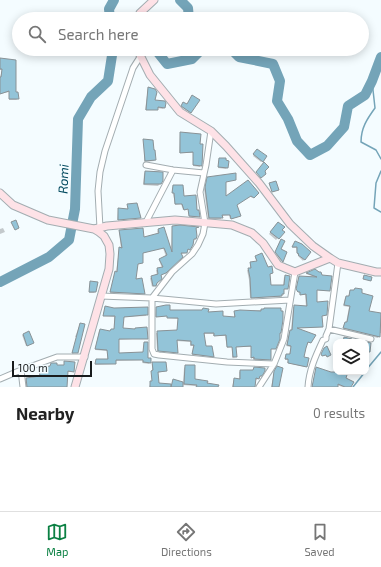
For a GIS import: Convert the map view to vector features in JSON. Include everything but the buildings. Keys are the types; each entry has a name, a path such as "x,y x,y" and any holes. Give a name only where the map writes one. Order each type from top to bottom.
{"street":[{"path":"141,12 154,0"},
{"path":"75,387 85,357 109,269 110,254 108,245 104,236 97,228 98,191 105,150 133,68 140,57 150,75 180,112 211,132 259,183 290,224 313,246 338,263 378,272"},
{"path":"211,132 200,192 205,223 198,245 172,272 152,298 152,349 154,354 227,362 274,364"},
{"path":"146,165 173,170 204,173"},
{"path":"146,222 173,170"},
{"path":"0,193 13,205 19,208 48,220 83,228 97,228 175,220 232,225 252,233 263,243 278,265 295,272 330,258"},
{"path":"308,387 315,358 323,340 326,339 338,263"},
{"path":"259,387 274,364 284,338 295,272"},
{"path":"101,296 152,298 216,304 290,300"},
{"path":"328,329 371,339"},
{"path":"0,379 57,357 85,357"},
{"path":"21,370 23,387"}],"waterway":[{"name":"Romi","path":"109,12 109,9 114,0"},
{"name":"Romi","path":"180,0 188,8 188,12"},
{"name":"Romi","path":"0,282 49,257 69,240 75,209 78,119 91,97 108,81 112,56"},
{"name":"Romi","path":"161,56 167,64 192,59 195,56"},
{"name":"Romi","path":"238,56 273,64 280,81 277,101 288,119 297,141 310,155 327,146 344,127 348,106 365,95 381,57"},
{"path":"372,81 375,108 365,124 361,142 376,150 381,159"},
{"path":"381,171 376,183 374,208 381,212"},
{"path":"369,366 381,352"},
{"path":"353,387 363,375"}]}
